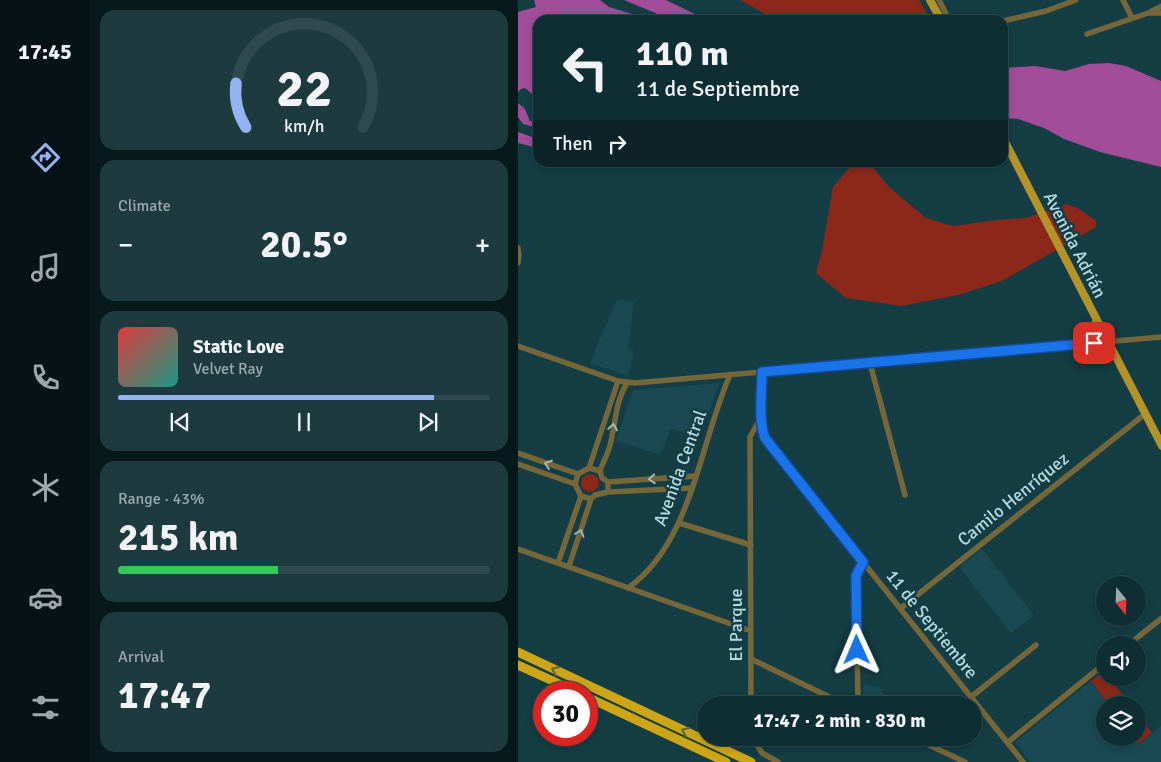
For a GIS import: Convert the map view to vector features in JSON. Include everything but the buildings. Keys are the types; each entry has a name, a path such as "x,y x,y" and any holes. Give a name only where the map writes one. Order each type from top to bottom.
{"highway":[{"path":"518,652 751,762"},
{"path":"518,665 553,681"},
{"path":"598,702 726,762"}],"main road":[{"path":"930,0 938,15"},
{"name":"Avenida Adrián","path":"1008,148 1162,446"},
{"path":"1083,344 1093,335 1096,319"}],"street":[{"path":"938,0 946,15"},
{"path":"1008,19 1046,11 1076,0"},
{"path":"1123,0 1132,18"},
{"path":"1087,34 1148,13 1162,6"},
{"path":"1148,13 1162,13"},
{"path":"518,248 518,263"},
{"path":"518,346 627,383 1162,337"},
{"path":"870,363 905,495"},
{"path":"750,437 763,434 762,372"},
{"name":"Avenida Central","path":"628,588 652,565 679,522 730,375"},
{"path":"590,468 618,381"},
{"path":"627,383 618,404 610,446 600,471 602,478 608,482 695,476"},
{"name":"Camilo Henríquez","path":"901,608 1145,414"},
{"name":"El Parque","path":"751,696 750,437 762,416"},
{"name":"11 de Septiembre","path":"763,434 767,442 970,696"},
{"path":"518,453 578,474 590,468 600,471"},
{"path":"518,464 575,484"},
{"path":"558,563 581,496 575,484 578,474"},
{"path":"608,482 608,492"},
{"path":"581,496 591,499 608,492 692,488"},
{"path":"569,566 591,499"},
{"path":"679,522 750,545"},
{"path":"518,549 751,631"},
{"path":"858,696 856,576 863,562"},
{"path":"1139,636 1162,618"},
{"path":"972,696 1036,645"},
{"path":"751,659 827,696"},
{"path":"1008,742 1096,670"},
{"name":"11 de Septiembre","path":"982,710 1023,762"},
{"path":"758,746 762,753 778,762"},
{"path":"931,746 965,762"}],"shaded area":[{"path":"534,0 600,0 609,7 635,15 533,15 533,95 525,88 518,92 518,12 536,7"},
{"path":"624,0 666,0 697,15 660,15"},
{"path":"740,0 919,0 928,15 767,15"},
{"path":"1109,63 1126,66 1161,81 1161,167 1100,152 1064,139 1044,128 1018,119 1008,118 1008,68 1035,66 1065,71 1089,64"},
{"path":"518,103 525,109 530,121 533,122 533,127 523,124 518,117"},
{"path":"518,132 533,137 533,147 518,143"},
{"path":"854,167 872,167 889,187 926,218 953,226 1026,218 1067,204 1079,209 1096,221 1096,227 1002,281 958,295 901,306 846,298 816,273 833,187 848,169"},
{"path":"620,299 634,302 628,350 634,351 628,376 590,363 616,301"},
{"path":"720,383 700,436 671,429 660,455 616,441 633,390"},
{"path":"586,474 594,474 599,479 597,490 586,492 581,487 581,479"},
{"path":"982,549 1034,615 1011,633 959,567"},
{"path":"1096,677 1096,686 1116,686 1124,696 1102,696 1091,681"},
{"path":"1091,681 1102,696 1096,696 1096,746 1146,746 1146,738 1161,726 1161,762 1030,762 1015,742"},
{"path":"863,685 879,687 886,696 864,696"},
{"path":"1146,725 1152,733 1146,738"}],"route":[{"path":"857,650 856,576 863,562 765,438 762,430 762,372 1094,343"}]}
